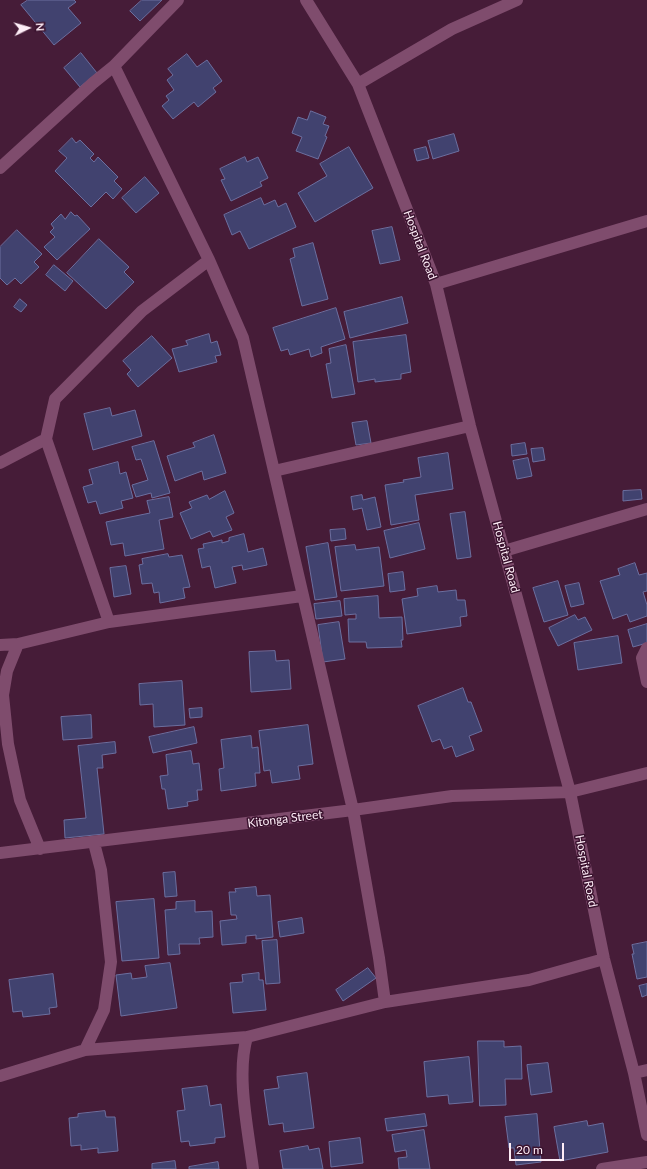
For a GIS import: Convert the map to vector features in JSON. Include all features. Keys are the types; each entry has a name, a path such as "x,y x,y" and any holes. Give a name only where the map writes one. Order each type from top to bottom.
{"street":[{"path":"0,168 92,83 114,66 178,0"},
{"name":"Hospital Road","path":"306,0 358,84 436,284 470,426 570,792 604,959 634,1074 647,1135"},
{"path":"358,84 452,29 517,0"},
{"path":"114,66 209,260 243,338 353,810 379,958 385,1002"},
{"path":"436,284 647,221"},
{"path":"109,622 46,439 55,399 142,312 209,260"},
{"path":"274,471 470,426"},
{"path":"0,463 46,439"},
{"path":"504,551 647,509"},
{"path":"0,645 18,644 109,622 302,596"},
{"path":"18,644 7,671 4,695 8,744 20,800 40,849"},
{"path":"647,648 642,658 647,682"},
{"name":"Kitonga Street","path":"0,853 94,843 452,796 570,792 647,774"},
{"path":"85,1050 104,1010 111,962 101,870 94,843"},
{"path":"0,1076 85,1050 248,1037 385,1002 528,980 604,959"},
{"path":"248,1037 242,1053 243,1079 253,1169"},
{"path":"634,1074 647,1070"},
{"path":"602,1169 647,1162"}],"building":[{"path":"28,0 74,0 76,2 68,8 81,23 54,45 21,5"},
{"path":"142,0 162,0 140,21 130,11"},
{"path":"81,53 97,73 80,87 64,68"},
{"path":"187,54 197,67 207,60 222,81 213,88 216,92 198,107 194,102 173,119 162,106 169,100 166,96 174,90 167,80 173,75 168,69"},
{"path":"311,111 326,117 323,124 329,126 325,136 327,137 318,159 296,151 302,137 292,133 298,117 307,120"},
{"path":"454,134 459,151 433,159 428,141"},
{"path":"72,138 76,143 80,140 94,154 90,158 94,162 98,157 118,177 114,181 122,189 113,199 106,192 91,207 55,171 67,158 59,151"},
{"path":"349,147 373,188 315,222 298,193 327,176 320,164"},
{"path":"426,147 429,158 417,161 414,150"},
{"path":"245,157 247,162 258,157 268,178 260,182 262,186 231,201 221,180 225,179 220,169"},
{"path":"145,177 159,193 136,213 122,198"},
{"path":"261,198 264,205 275,200 278,207 286,203 296,227 249,249 240,231 232,235 224,215"},
{"path":"71,212 75,216 77,215 90,229 57,260 44,247 55,237 50,232 54,228 51,224 61,214 65,219"},
{"path":"392,227 400,260 380,264 372,231"},
{"path":"17,230 42,254 34,262 39,267 21,284 15,278 7,285 0,278 0,247"},
{"path":"99,239 129,267 124,272 134,282 106,309 67,273"},
{"path":"313,243 328,299 302,306 290,259 295,257 293,249"},
{"path":"54,265 73,281 65,291 46,275"},
{"path":"402,297 408,323 350,338 344,312"},
{"path":"20,299 27,305 21,312 14,307"},
{"path":"336,308 345,339 321,347 322,353 311,357 309,349 290,355 288,349 281,351 273,328"},
{"path":"209,334 211,343 217,341 221,355 215,356 217,362 179,372 172,349 188,345 186,341"},
{"path":"406,335 411,372 401,374 401,379 375,382 375,379 358,382 353,342"},
{"path":"152,336 172,358 138,387 127,374 131,370 123,361"},
{"path":"346,345 355,394 332,398 326,364 331,363 329,349"},
{"path":"110,408 112,416 135,410 142,436 93,450 84,414"},
{"path":"367,421 371,443 356,445 352,423"},
{"path":"214,435 226,473 204,480 202,471 175,481 167,456 195,447 193,443"},
{"path":"154,441 170,493 152,498 151,493 136,497 132,485 148,480 141,459 136,460 132,447"},
{"path":"525,443 527,454 512,456 511,445"},
{"path":"543,448 545,460 533,462 531,449"},
{"path":"448,453 453,489 415,495 419,520 391,525 385,485 421,477 418,458"},
{"path":"528,458 532,476 517,479 513,461"},
{"path":"118,462 120,474 126,472 133,498 121,501 123,508 100,514 96,501 88,503 83,487 93,484 89,470"},
{"path":"641,490 642,499 623,501 623,491"},
{"path":"225,491 234,513 226,517 232,530 213,537 210,531 191,539 180,513 192,508 189,502 207,495 209,499"},
{"path":"362,495 363,500 375,497 381,527 367,530 362,508 353,510 351,497"},
{"path":"169,497 173,517 159,520 164,549 125,556 123,543 111,545 106,522 150,513 147,501"},
{"path":"465,512 471,557 457,559 450,514"},
{"path":"419,523 425,549 390,558 384,531"},
{"path":"345,529 346,539 331,541 330,530"},
{"path":"244,534 248,552 263,548 267,565 243,570 242,565 232,567 236,583 215,588 210,566 202,568 198,549 204,548 203,544 222,540 222,543 229,541 229,538"},
{"path":"328,543 337,597 315,600 306,547"},
{"path":"355,545 356,550 379,547 384,586 341,591 335,547"},
{"path":"168,554 169,557 182,555 190,587 183,588 185,598 160,603 159,592 154,593 152,583 142,584 139,565 143,564 142,559"},
{"path":"635,563 639,575 647,573 647,591 643,592 647,605 647,616 630,622 627,614 613,619 600,581 620,575 618,569"},
{"path":"126,566 131,594 114,597 110,568"},
{"path":"403,572 405,590 390,592 388,574"},
{"path":"558,581 568,615 544,622 533,588"},
{"path":"579,583 584,604 571,607 565,586"},
{"path":"437,586 438,592 456,590 457,600 465,600 467,616 460,617 461,626 407,634 402,599 418,596 417,589"},
{"path":"378,596 379,618 402,617 402,647 367,648 366,642 349,642 348,619 356,619 356,614 345,615 344,599"},
{"path":"340,601 342,616 316,619 314,604"},
{"path":"575,615 578,620 585,617 592,630 558,646 549,628"},
{"path":"339,622 345,659 323,662 318,625"},
{"path":"647,624 647,643 633,647 628,630"},
{"path":"618,636 622,663 578,670 574,643"},
{"path":"275,651 276,661 289,660 291,689 251,692 249,652"},
{"path":"182,681 185,725 154,727 153,704 140,705 139,684"},
{"path":"463,688 468,702 471,702 482,731 469,736 474,750 456,757 452,746 444,749 440,739 432,742 418,706"},
{"path":"202,708 202,717 190,718 189,709"},
{"path":"91,715 92,738 63,740 61,717"},
{"path":"308,725 313,764 298,766 300,779 272,783 270,770 264,771 259,731"},
{"path":"194,727 197,743 153,753 149,737"},
{"path":"251,736 252,748 258,747 260,773 255,773 256,786 221,791 219,769 224,768 221,740"},
{"path":"115,742 116,753 102,755 103,768 97,768 104,834 65,838 64,820 86,818 78,746"},
{"path":"191,751 193,764 199,763 202,790 197,790 198,800 187,802 188,806 168,809 165,789 162,789 160,776 168,775 166,755"},
{"path":"175,872 177,896 165,897 163,873"},
{"path":"256,887 257,896 270,895 273,937 256,939 256,935 246,936 246,943 222,945 220,921 237,919 236,915 231,915 229,892 236,892 235,889"},
{"path":"154,899 159,958 122,961 116,902"},
{"path":"195,901 195,912 212,911 213,937 199,938 200,944 179,944 180,954 168,955 165,910 176,909 176,902"},
{"path":"302,918 304,933 280,937 278,922"},
{"path":"277,940 280,983 266,984 262,941"},
{"path":"647,942 647,977 637,979 632,954 634,954 632,945"},
{"path":"170,963 177,1008 121,1016 116,975 131,973 132,979 147,977 145,966"},
{"path":"368,968 376,978 343,1001 336,990"},
{"path":"259,973 259,980 263,980 266,1010 233,1013 230,983 243,982 242,975"},
{"path":"53,974 57,1007 49,1008 50,1014 23,1017 22,1011 13,1012 9,980"},
{"path":"647,984 647,995 642,997 639,986"},
{"path":"478,1041 504,1041 504,1047 521,1046 522,1079 505,1079 506,1105 480,1106"},
{"path":"469,1057 473,1102 449,1104 448,1095 427,1097 424,1062"},
{"path":"548,1063 552,1092 531,1095 527,1065"},
{"path":"307,1073 314,1128 284,1132 283,1123 269,1125 264,1090 279,1088 277,1077"},
{"path":"207,1086 210,1106 221,1104 225,1137 215,1138 215,1143 190,1146 189,1141 181,1142 177,1111 185,1110 182,1089"},
{"path":"105,1111 106,1117 115,1117 118,1151 98,1153 98,1148 81,1150 81,1145 71,1146 69,1118 78,1117 78,1114"},
{"path":"425,1114 427,1126 387,1131 385,1119"},
{"path":"537,1114 541,1162 516,1165 514,1148 509,1148 505,1117"},
{"path":"587,1121 588,1126 603,1123 608,1152 560,1161 554,1127"},
{"path":"424,1130 430,1169 399,1169 398,1158 407,1157 406,1150 395,1152 392,1135"},
{"path":"360,1138 363,1163 331,1167 329,1142"},
{"path":"308,1146 309,1150 319,1148 323,1169 283,1169 280,1151"},
{"path":"175,1161 176,1169 152,1169 152,1164"},
{"path":"218,1162 219,1169 189,1169 189,1167"}]}
